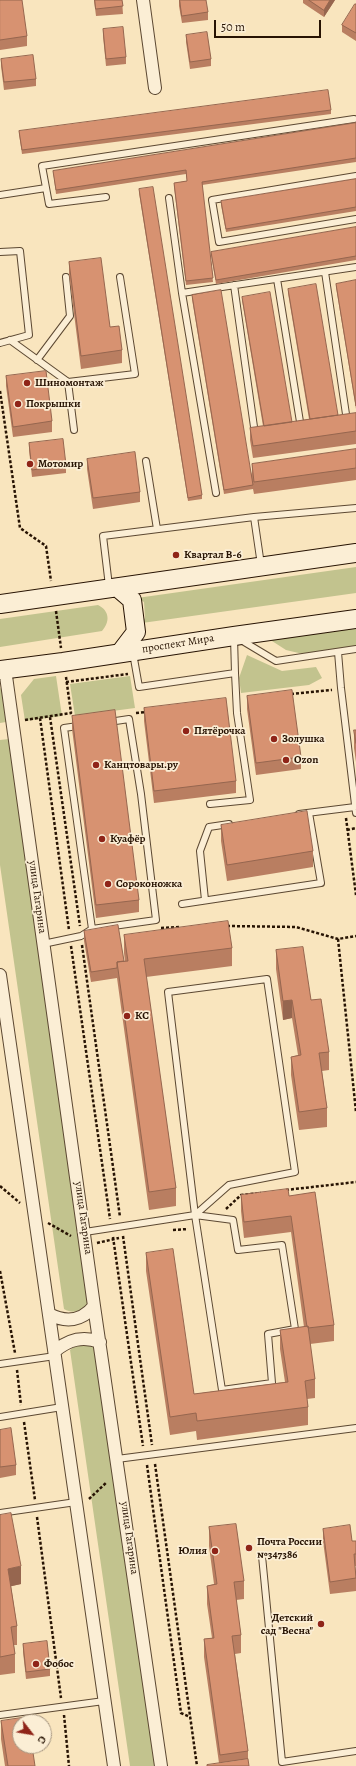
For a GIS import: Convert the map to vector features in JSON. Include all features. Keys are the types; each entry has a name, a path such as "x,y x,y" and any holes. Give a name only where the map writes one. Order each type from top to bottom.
{"main road":[{"path":"0,604 356,553"},
{"path":"114,588 132,600 136,632 127,652"},
{"name":"проспект Мира","path":"3,670 356,619"}],"street":[{"path":"143,0 156,88"},
{"name":"улица Гагарина","path":"3,670 13,722 43,944 85,1232 94,1306 161,1766"},
{"path":"0,975 2,1005 55,1353 114,1766"},
{"path":"49,1314 56,1318 70,1320 84,1316 94,1306"},
{"path":"55,1353 62,1344 77,1339 89,1339 100,1342"}],"lane":[{"path":"106,196 49,204 42,166 354,119"},
{"path":"356,176 212,200 219,242 356,219"},
{"path":"0,195 46,188"},
{"path":"169,198 182,293 216,493"},
{"path":"0,252 20,251 29,335 0,343"},
{"path":"182,293 356,267"},
{"path":"325,272 348,422"},
{"path":"37,360 70,316 66,277"},
{"path":"10,340 68,382 135,374 120,277"},
{"path":"277,279 301,430"},
{"path":"234,286 256,437"},
{"path":"68,382 74,430"},
{"path":"146,461 157,529"},
{"path":"114,588 104,536 254,517 356,508"},
{"path":"254,517 261,567"},
{"path":"234,636 276,661 356,649"},
{"path":"210,804 250,800 237,713 234,636"},
{"path":"127,652 137,673 139,687 235,673"},
{"path":"294,815 344,809 356,810 338,652"},
{"path":"43,944 81,936 92,929 156,920 141,794 129,719 100,723"},
{"path":"86,725 64,728 92,929"},
{"path":"182,904 321,883 309,813"},
{"path":"205,900 200,851 209,827 240,823"},
{"path":"85,1232 195,1216 233,1220 238,1250 282,1245 295,1329 268,1334 272,1383 222,1390 195,1216 168,992 267,979 295,1172 229,1185 195,1216"},
{"path":"0,1364 55,1353"},
{"path":"0,1416 62,1407"},
{"path":"118,1464 153,1454 356,1428"},
{"path":"0,1513 36,1508 76,1507"},
{"path":"262,1556 282,1762 356,1751"},
{"path":"0,1715 104,1700"}],"path":[{"path":"0,391 20,528 46,546 71,713 13,722"},
{"path":"66,682 137,673"},
{"path":"284,695 330,690"},
{"path":"129,714 152,711"},
{"path":"50,716 197,1766"},
{"path":"51,724 59,723"},
{"path":"344,809 356,895"},
{"path":"347,830 356,828"},
{"path":"223,926 296,927 338,939 356,936"},
{"path":"154,928 184,927"},
{"path":"338,939 356,1112"},
{"path":"0,1271 16,1362 69,1766"},
{"path":"76,1507 118,1464"}],"green space":[{"path":"356,567 356,593 142,623 145,618 144,602 137,598"},
{"path":"98,605 105,610 108,617 105,628 102,631 0,647 0,619"},
{"path":"356,622 356,647 307,655 286,650 272,641 273,634"},
{"path":"247,655 282,671 316,667 322,678 309,685 241,693 239,678"},
{"path":"56,676 62,716 25,721 21,695 34,679"},
{"path":"130,676 135,708 75,716 70,684"},
{"path":"0,688 3,690 6,722 0,723"},
{"path":"9,739 89,1302 81,1310 74,1312 64,1309 0,865 0,740"},
{"path":"78,1344 92,1345 96,1350 156,1766 130,1766 70,1350"}],"building":[{"path":"0,0 22,0 27,36 0,40"},
{"path":"95,0 122,0 123,6 96,9"},
{"path":"180,0 206,0 208,12 182,16"},
{"path":"309,0 330,0 324,10"},
{"path":"356,4 356,33 342,25"},
{"path":"123,27 126,57 106,59 103,29"},
{"path":"207,32 211,59 190,62 186,35"},
{"path":"33,55 36,79 4,82 1,59"},
{"path":"328,90 331,110 22,150 19,131"},
{"path":"356,123 356,158 202,182 213,278 186,281 174,183 187,181 186,170 56,190 53,171"},
{"path":"356,179 356,207 226,229 221,201"},
{"path":"153,187 202,495 188,498 139,189"},
{"path":"356,227 356,256 216,280 211,252"},
{"path":"101,258 110,327 119,326 122,350 81,356 69,262"},
{"path":"356,280 356,406 336,284"},
{"path":"316,284 338,415 310,419 288,289"},
{"path":"221,290 253,485 224,490 192,295"},
{"path":"270,292 292,422 264,426 242,297"},
{"path":"46,371 52,421 13,427 6,376"},
{"path":"356,413 356,431 253,446 250,428"},
{"path":"63,439 66,465 32,470 29,443"},
{"path":"356,449 356,468 254,482 252,464"},
{"path":"135,452 140,492 93,498 87,459"},
{"name":"Золушка","path":"292,690 301,757 256,763 247,696"},
{"path":"226,698 236,781 154,791 144,708"},
{"path":"115,710 139,900 96,905 72,716"},
{"path":"354,730 356,730 356,743"},
{"path":"307,811 313,851 227,865 221,825"},
{"path":"228,921 232,948 144,959 176,1188 149,1192 117,962 128,961 124,935"},
{"path":"118,925 124,961 117,962 117,968 91,972 84,931"},
{"path":"303,947 311,1000 321,999 329,1052 319,1053 327,1108 299,1112 291,1057 301,1055 292,1000 283,1001 276,950"},
{"path":"288,1189 289,1196 315,1192 334,1325 307,1327 291,1216 244,1222 241,1195"},
{"path":"173,1249 194,1394 288,1382 280,1330 308,1326 315,1379 305,1381 308,1407 197,1421 196,1413 170,1417 146,1253"},
{"path":"11,1428 16,1465 0,1467 0,1430"},
{"path":"11,1513 21,1566 8,1569 17,1626 11,1627 15,1654 0,1657 0,1515"},
{"path":"236,1524 244,1581 234,1582 241,1635 232,1636 248,1751 220,1755 204,1639 214,1638 207,1586 217,1584 209,1527"},
{"path":"350,1525 352,1541 356,1541 356,1554 354,1554 356,1578 330,1582 323,1529"},
{"name":"Фобос","path":"47,1641 50,1669 26,1672 23,1644"},
{"path":"12,1719 12,1754 33,1754 35,1766 8,1766 1,1721"},
{"path":"248,1759 249,1766 207,1766 207,1765"}],"place":[{"name":"Шиномонтаж","path":"27,383"},
{"name":"Покрышки","path":"18,404"},
{"name":"Мотомир","path":"30,464"},
{"name":"Квартал В-6","path":"176,555"},
{"name":"Пятёрочка","path":"186,731"},
{"name":"Золушка","path":"274,739"},
{"name":"Ozon","path":"286,760"},
{"name":"Канцтовары.ру","path":"96,765"},
{"name":"Куафёр","path":"102,839"},
{"name":"Сороконожка","path":"108,884"},
{"name":"КС","path":"127,1016"},
{"name":"Почта России №347386","path":"249,1548"},
{"name":"Юлия","path":"215,1551"},
{"name":"Детский сад \"Весна\"","path":"321,1624"},
{"name":"Фобос","path":"36,1664"}]}
